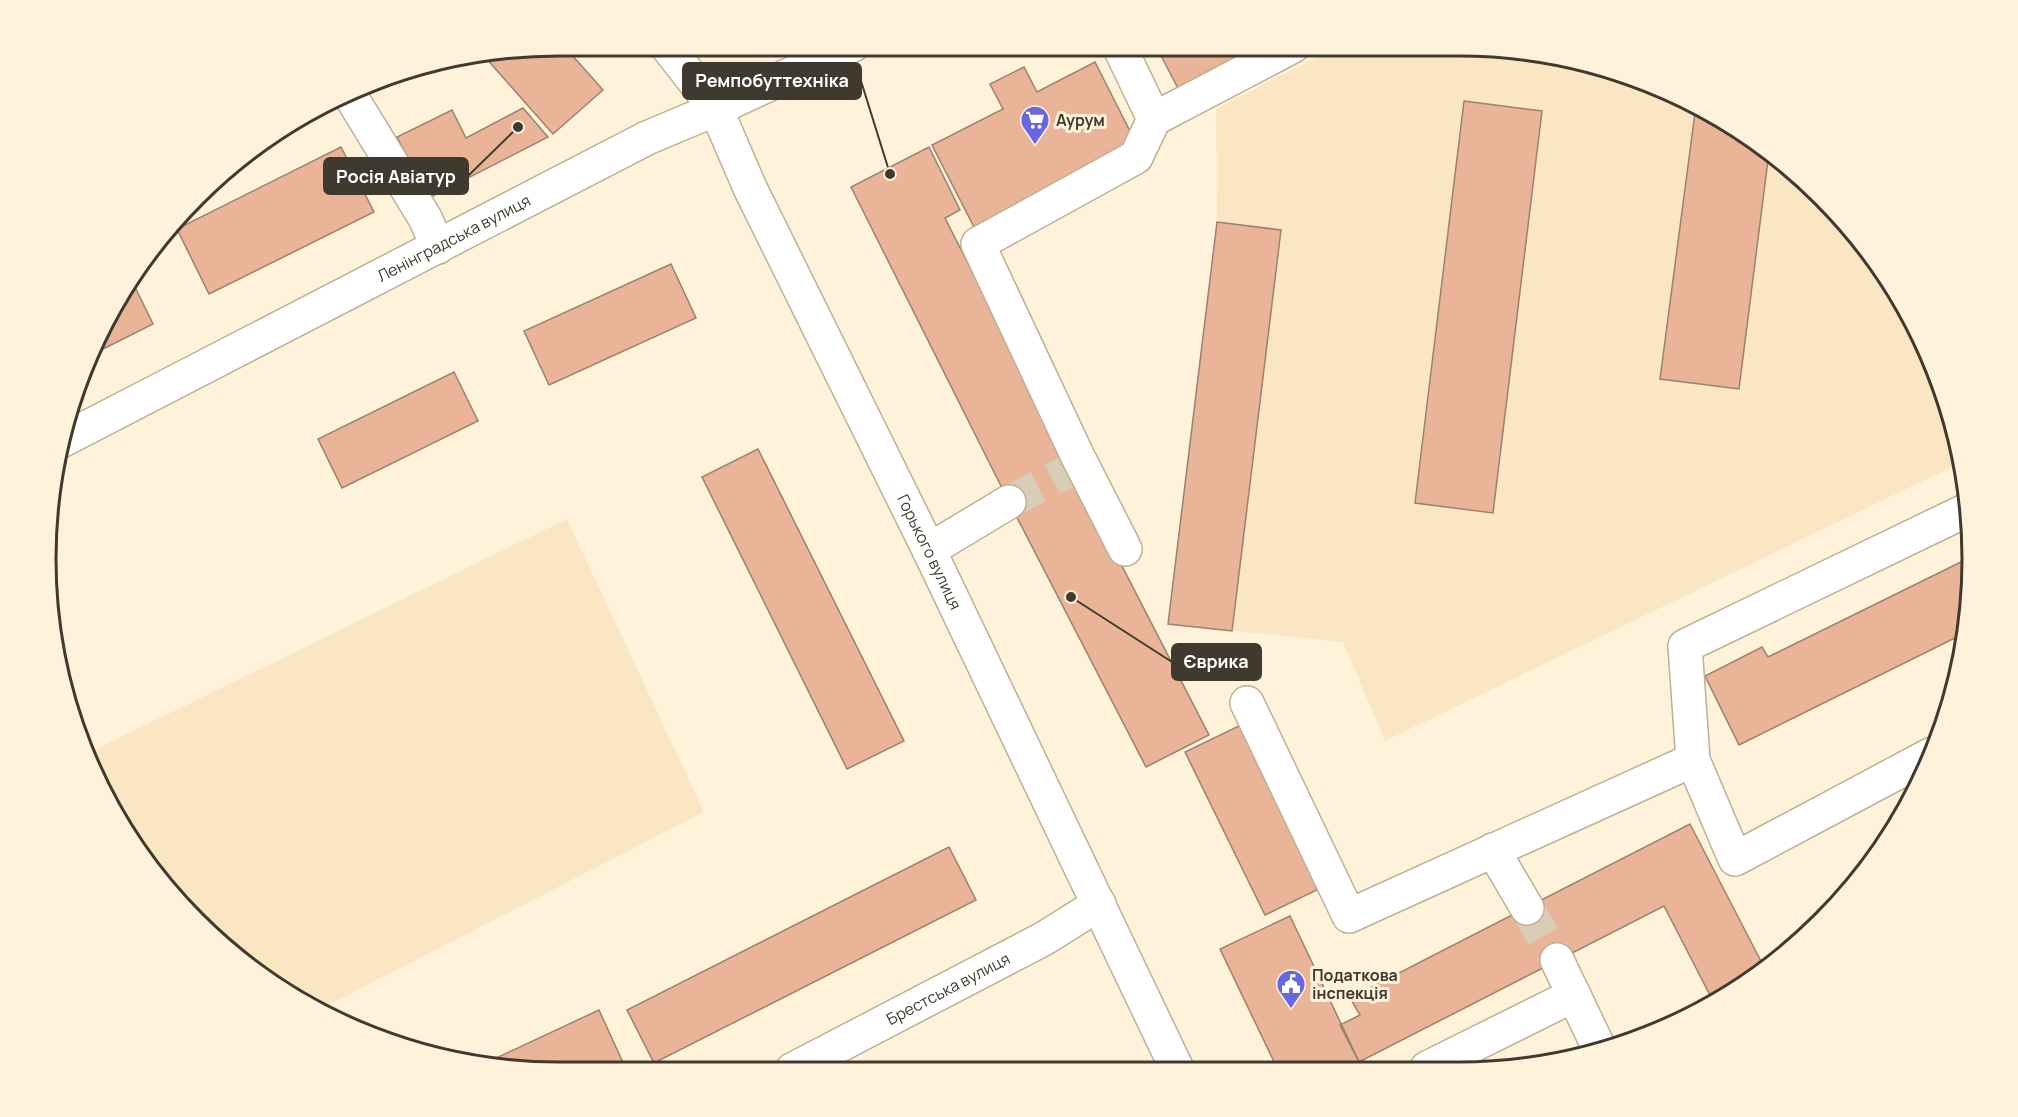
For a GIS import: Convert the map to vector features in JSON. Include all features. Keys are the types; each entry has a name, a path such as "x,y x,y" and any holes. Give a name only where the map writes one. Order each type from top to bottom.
{"street":[{"name":"Горького вулиця","path":"675,56 716,109 750,188 929,550 1174,1062"},
{"name":"Ленінградська вулиця","path":"71,436 647,138 716,109 829,56"},
{"path":"1124,56 1154,119"},
{"path":"1125,549 1074,462 978,244 1136,157 1154,119 1274,56"},
{"path":"352,100 425,218 438,247"},
{"path":"929,550 1010,502"},
{"path":"1920,760 1735,859 1693,760 1685,646 1960,514"},
{"path":"1247,703 1349,916 1693,760"},
{"path":"1493,850 1527,908"},
{"name":"Брестська вулиця","path":"807,1062 1045,938 1099,904"},
{"path":"1557,960 1596,1042"},
{"path":"1439,1062 1574,995"}],"shaded area":[{"path":"1319,56 1460,56 1525,60 1558,65 1621,82 1682,107 1739,140 1766,159 1815,203 1859,252 1878,279 1911,336 1936,397 1954,466 1385,741 1343,642 1168,624 1217,222 1216,109"},
{"path":"567,519 704,812 328,1005 252,958 227,937 180,890 140,838 107,781 94,750"}],"building":[{"path":"573,56 603,90 553,134 488,61"},
{"path":"1161,56 1251,56 1180,92"},
{"name":"Аурум","path":"1095,62 1138,147 975,229 932,145 1003,109 990,84 1024,67 1037,92"},
{"path":"1464,101 1542,111 1493,513 1415,503"},
{"path":"523,108 548,137 429,198 397,137 452,110 466,138"},
{"path":"1695,114 1739,140 1768,161 1739,389 1660,379"},
{"path":"341,147 374,212 209,294 177,230"},
{"path":"929,147 960,210 945,218 1209,735 1146,767 1009,502 851,187"},
{"path":"1217,222 1281,230 1232,631 1168,624"},
{"path":"671,264 696,318 549,385 524,331"},
{"path":"135,287 153,324 101,350"},
{"path":"454,372 478,421 342,488 318,439"},
{"path":"758,449 904,741 847,769 702,477"},
{"path":"1962,561 1956,637 1739,745 1705,676 1762,647 1768,657"},
{"path":"1243,724 1323,887 1265,915 1185,752"},
{"path":"1690,824 1761,961 1710,995 1664,906 1359,1062 1340,1025 1360,1015 1350,998"},
{"path":"949,847 976,900 656,1062 653,1062 627,1010"},
{"name":"Податкова інспекція","path":"1290,916 1359,1062 1274,1062 1220,949"},
{"path":"599,1010 623,1062 558,1062 497,1057"}],"tunnel":[{"path":"1009,502 1072,469"},
{"path":"1527,908 1557,960"}],"place":[{"name":"Росія Авіатур","path":"518,127"},
{"name":"Аурум","path":"1035,146"},
{"name":"Ремпобуттехніка","path":"890,174"},
{"name":"Єврика","path":"1071,597"},
{"name":"Податкова інспекція","path":"1291,1010"}]}
